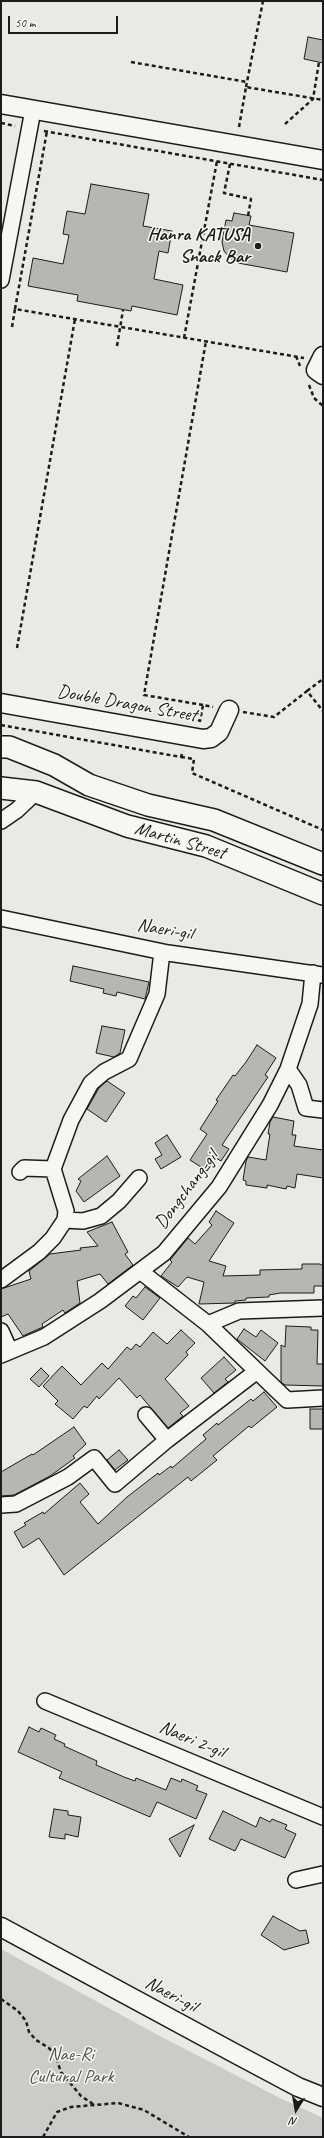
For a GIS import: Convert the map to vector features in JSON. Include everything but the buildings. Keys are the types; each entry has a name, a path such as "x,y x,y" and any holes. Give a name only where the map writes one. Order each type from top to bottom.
{"main road":[{"name":"Martin Street","path":"1,747 9,747 54,766 89,785 148,805 214,820 323,864"},
{"name":"Martin Street","path":"1,788 36,792 127,826 206,846 323,894"}],"street":[{"path":"1,104 323,160"},
{"path":"1,280 33,110"},
{"name":"Double Dragon Street","path":"1,703 203,739 211,738 219,732 229,710"},
{"path":"1,821 17,810 36,792"},
{"name":"Naeri-gil","path":"1,918 162,952 318,974"},
{"path":"1,1280 39,1252 53,1238 65,1220 66,1211 53,1169 71,1120 91,1083 104,1072 129,1060 157,994 162,952"},
{"name":"Dongchang-gil","path":"5,1353 44,1337 100,1301 164,1253 219,1187 270,1105 288,1068 310,1004 318,974"},
{"path":"288,1068 299,1085 306,1108 323,1110"},
{"path":"20,1172 24,1168 53,1169"},
{"path":"65,1220 83,1221 101,1216 119,1201 139,1178"},
{"path":"140,1271 208,1324 287,1400 323,1398"},
{"path":"208,1324 240,1311 323,1308"},
{"path":"1,1331 5,1353"},
{"path":"1,1505 16,1504 68,1477 94,1458 115,1484 167,1440 257,1371"},
{"path":"146,1415 167,1440"},
{"name":"Naeri 2-gil","path":"45,1701 323,1817"},
{"path":"296,1880 323,1874"},
{"name":"Naeri-gil","path":"1,1927 242,2058 298,2087 323,2097"}],"path":[{"path":"239,127 263,1"},
{"path":"131,62 247,82"},
{"path":"285,124 313,99 319,62"},
{"path":"246,87 323,100"},
{"path":"1,123 323,180"},
{"path":"12,327 47,131"},
{"path":"184,338 216,161"},
{"path":"230,164 224,193 251,199 248,216"},
{"path":"15,309 206,341 322,364"},
{"path":"117,346 123,310"},
{"path":"17,648 75,319"},
{"path":"206,341 144,695 274,717 323,679"},
{"path":"307,691 323,711"},
{"path":"181,757 189,719 200,721 203,705"},
{"path":"1,725 194,759 192,773 323,830"},
{"path":"1,1999 18,2011 26,2021 29,2032 36,2040 49,2048 55,2055 62,2072 81,2096 93,2104"},
{"path":"43,2137 57,2112 71,2107 118,2103 144,2110 189,2137"}],"green space":[{"name":"Nae-Ri Cultural Park","path":"1,1949 156,2034 278,2097 323,2118 323,2137 1,2137"}],"place":[{"name":"Hanra KATUSA Snack Bar","path":"258,246"}]}
